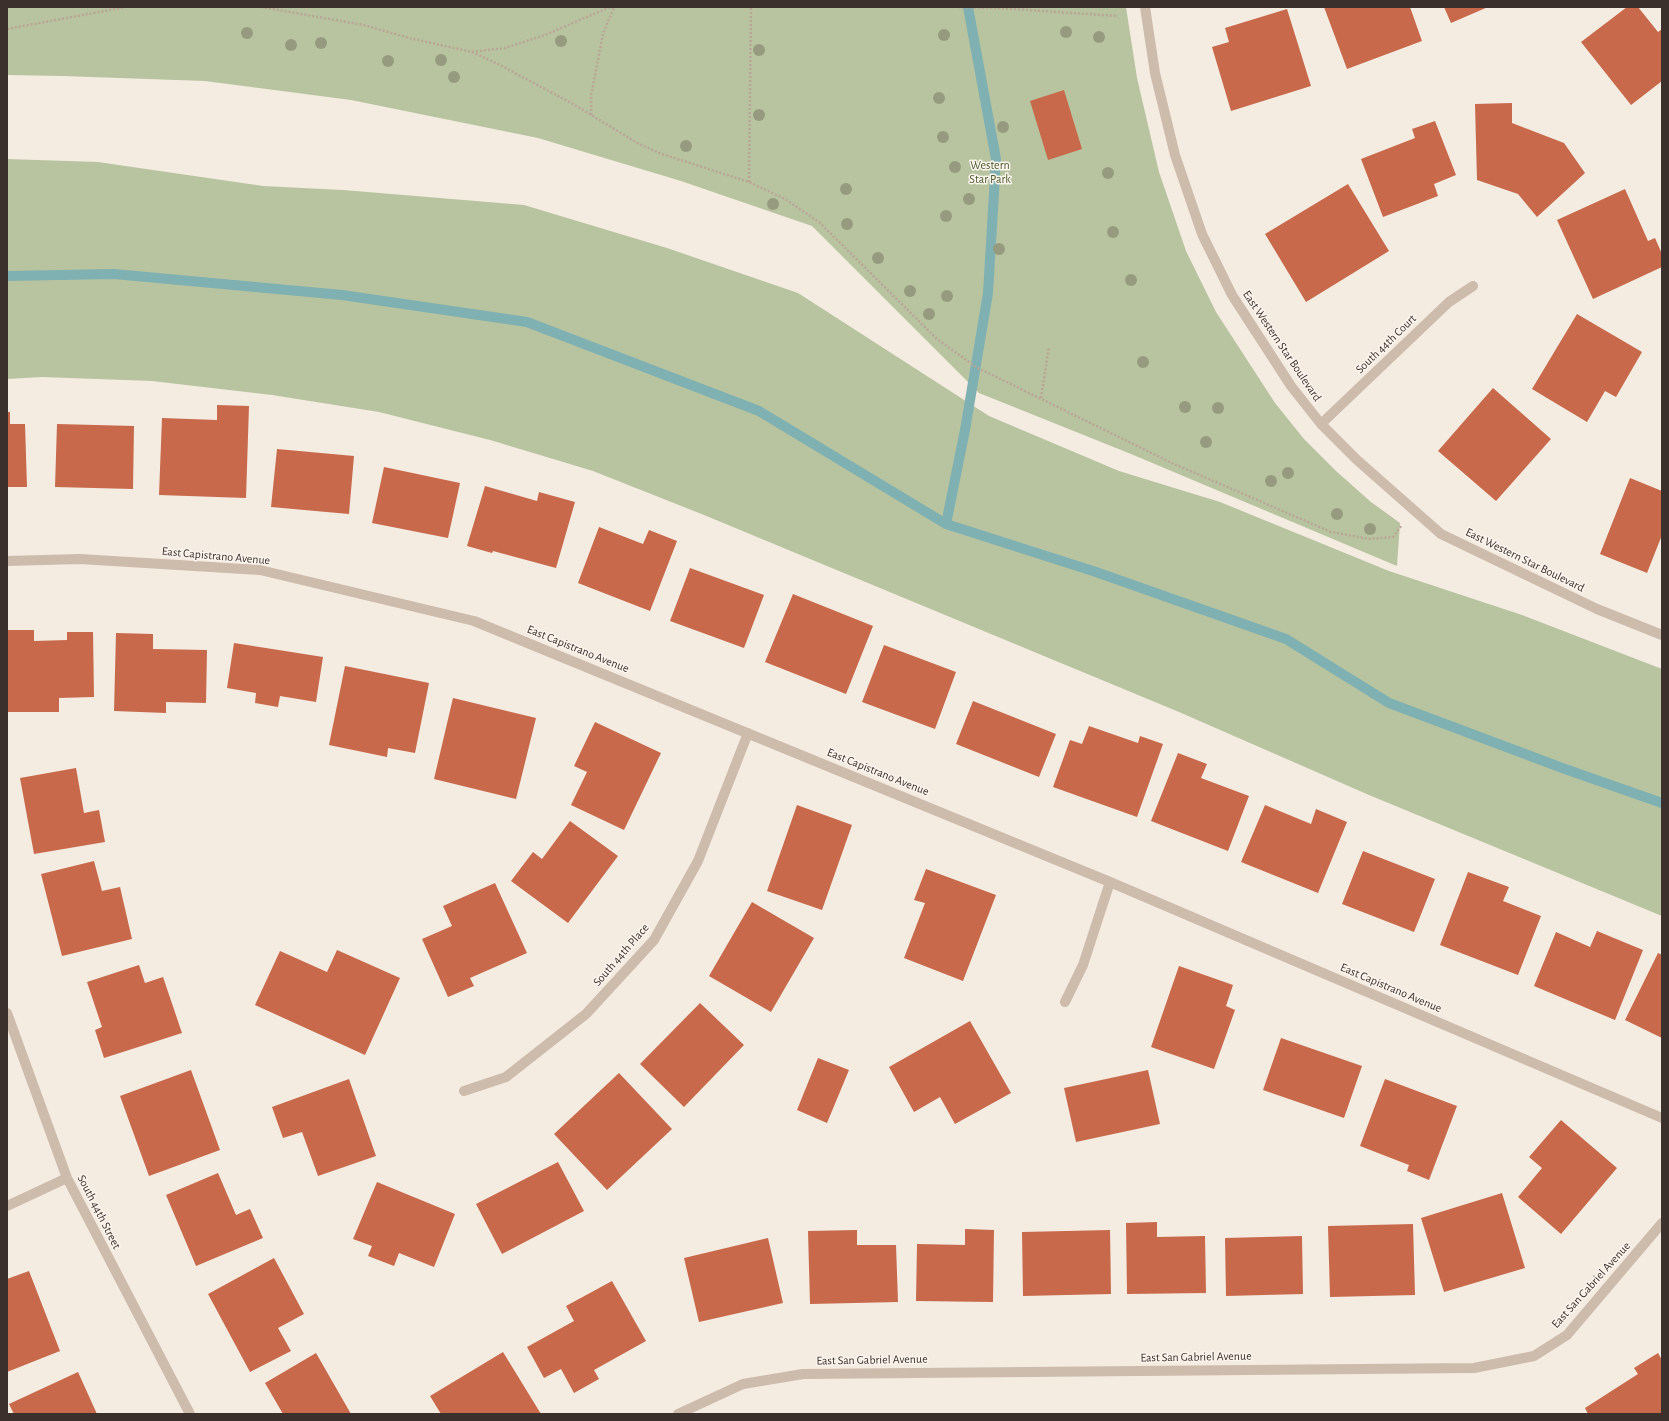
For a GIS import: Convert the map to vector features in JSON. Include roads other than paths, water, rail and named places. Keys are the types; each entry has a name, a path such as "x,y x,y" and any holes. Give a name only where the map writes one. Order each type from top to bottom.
{"street":[{"name":"East Western Star Boulevard","path":"1145,7 1155,74 1175,155 1202,234 1232,295 1291,386 1321,424 1356,459 1441,534 1596,609 1662,635"},
{"name":"South 44th Court","path":"1321,424 1449,302 1473,286"},
{"name":"East Capistrano Avenue","path":"7,562 80,560 260,570 474,621 1110,882 1662,1118"},
{"name":"South 44th Place","path":"464,1091 506,1077 586,1014 654,940 698,861 748,733"},
{"path":"1064,1002 1083,965 1110,882"},
{"name":"South 44th Street","path":"7,1013 67,1178 190,1414"},
{"path":"7,1206 67,1178"},
{"name":"East San Gabriel Avenue","path":"678,1414 743,1384 803,1374 1458,1368 1481,1366 1534,1356 1567,1335 1662,1223"}],"waterway":[{"path":"946,524 965,430 988,293 996,159 968,7"},
{"path":"7,276 114,274 342,295 527,322 759,411 946,524 1096,572 1286,639 1389,703 1565,769 1662,803"}],"park label":[{"name":"Western Star Park","path":"990,172"}]}
